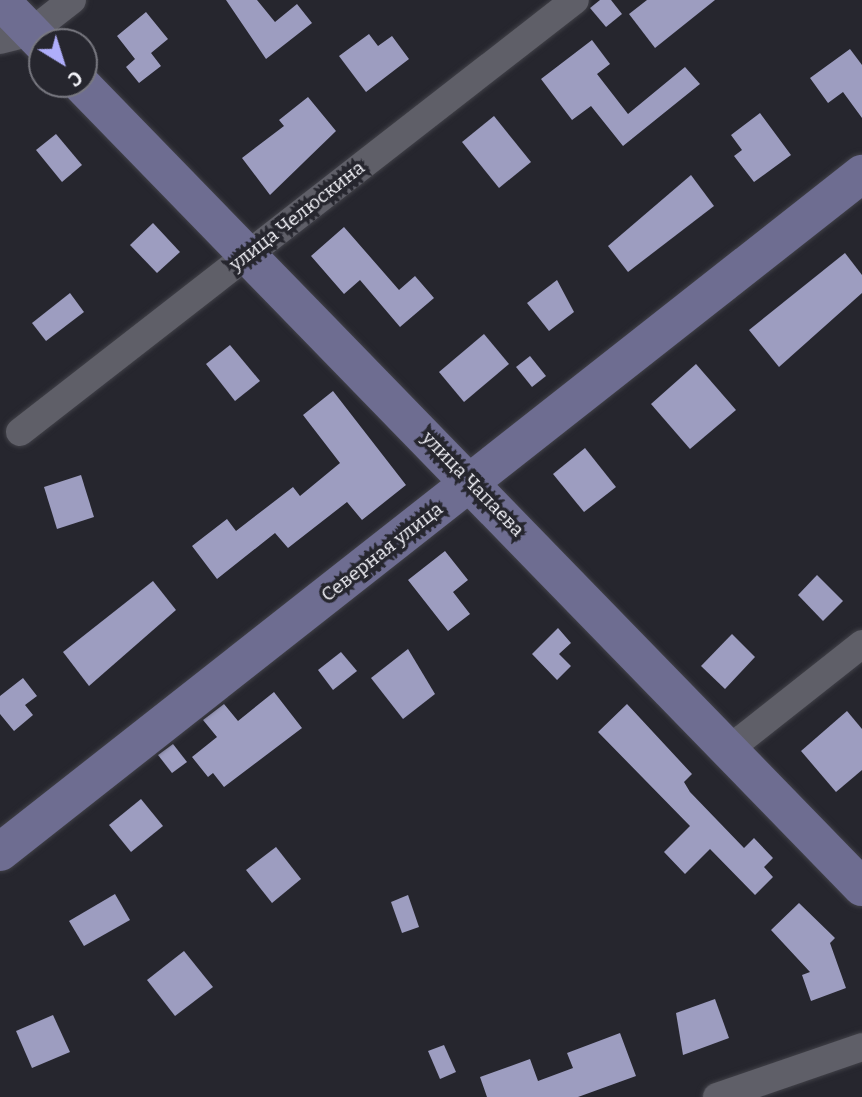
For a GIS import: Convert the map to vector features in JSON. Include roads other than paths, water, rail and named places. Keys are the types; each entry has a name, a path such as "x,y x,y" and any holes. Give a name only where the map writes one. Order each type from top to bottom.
{"street":[{"path":"0,0 24,38 72,0"},
{"name":"улица Челюскина","path":"20,432 575,0"},
{"name":"улица Чапаева","path":"95,98 471,481 862,887"},
{"name":"Северная улица","path":"0,852 862,174"},
{"path":"728,750 862,644"},
{"path":"717,1097 862,1046"}]}
